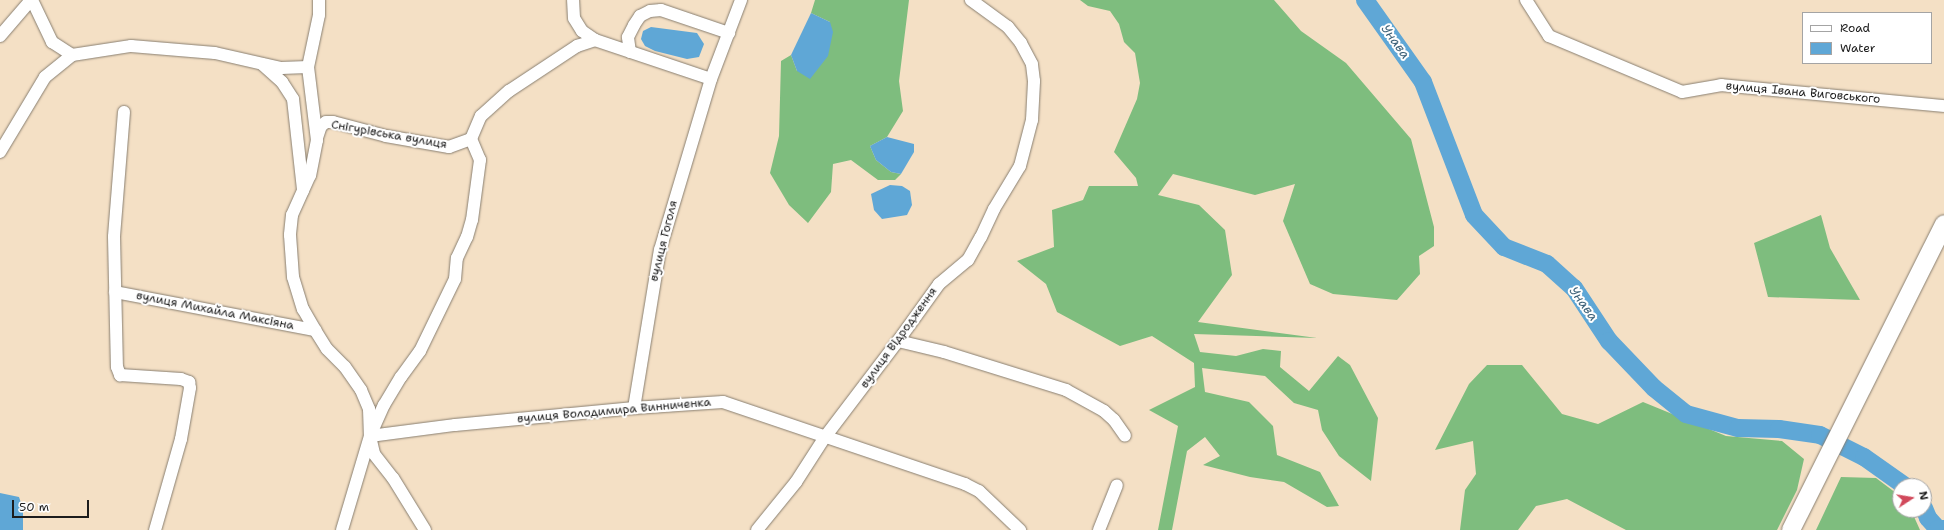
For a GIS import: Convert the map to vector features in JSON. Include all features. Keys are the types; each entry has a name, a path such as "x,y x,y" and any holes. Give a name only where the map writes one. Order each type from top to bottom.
{"main road":[{"path":"1791,530 1944,224"}],"street":[{"path":"0,36 31,0 52,42 72,55"},
{"path":"319,0 319,15 308,67 316,140 310,175 292,215 291,254 293,277 303,309 315,330 327,349 346,367 361,390 369,409 370,436 374,454 393,478 425,530"},
{"path":"573,0 574,18 582,31 595,40 711,79"},
{"name":"вулиця Гоголя","path":"634,408 660,250 711,79 741,0"},
{"name":"вулиця Відродження","path":"757,530 796,482 825,437 939,284 968,260 994,209 1020,166 1027,144 1034,98 1032,64 1021,43 1008,27 971,0"},
{"name":"вулиця Івана Виговського","path":"1526,0 1549,36 1682,92 1721,85 1944,106"},
{"path":"630,52 628,37 640,16 650,10 661,10 729,33"},
{"path":"342,530 370,436 384,405 401,377 420,351 455,278 457,258 467,237 472,220 480,160 471,139 481,116 509,91 577,46 595,40"},
{"path":"0,152 45,77 72,55 131,46 215,53 281,68 308,67"},
{"path":"261,63 282,82 292,99 303,190"},
{"path":"124,112 114,237 117,367 120,376 181,379 189,382 190,388 180,439 155,530"},
{"name":"Снігурівська вулиця","path":"316,140 321,126 326,122 333,122 386,136 449,147 471,139"},
{"name":"вулиця Михайла Максіяна","path":"115,292 315,330"},
{"path":"898,341 944,352 1066,390 1104,411 1114,420 1125,436"},
{"name":"вулиця Володимира Винниченка","path":"370,436 455,425 634,408 723,402 965,484 980,491 1020,530"},
{"path":"1099,530 1117,484"}],"green space":[{"path":"815,0 909,0 899,81 903,111 887,137 870,146 876,160 891,172 901,174 895,180 878,180 851,160 833,164 831,192 808,223 789,205 770,173 779,136 781,61 791,55 797,71 830,22 811,13"},
{"path":"1080,0 1274,0 1301,31 1346,63 1411,139 1434,227 1434,246 1419,256 1420,274 1397,300 1333,294 1310,284 1283,221 1295,184 1255,195 1173,174 1158,195 1199,205 1225,230 1232,275 1198,322 1317,338 1194,334 1200,352 1236,356 1263,349 1281,351 1280,367 1309,391 1338,356 1350,365 1378,418 1371,481 1339,456 1322,430 1318,410 1294,403 1265,376 1202,368 1205,392 1249,402 1273,426 1277,455 1320,472 1339,506 1327,507 1284,482 1250,477 1203,465 1220,456 1205,437 1187,451 1172,530 1158,530 1178,426 1149,410 1195,387 1194,363 1152,336 1120,346 1057,312 1046,284 1017,261 1054,247 1052,210 1083,200 1089,186 1138,186 1136,178 1114,152 1137,99 1140,83 1135,53 1124,42 1119,24 1110,11 1088,6"},
{"path":"1821,215 1830,248 1860,300 1768,297 1754,243"},
{"path":"1487,365 1522,365 1562,414 1598,424 1643,402 1726,436 1782,441 1804,459 1797,490 1777,530 1626,530 1567,499 1536,506 1518,530 1460,530 1465,490 1476,474 1473,441 1435,450 1469,384"},
{"path":"1841,477 1876,478 1892,490 1892,518 1915,518 1920,530 1816,530"}],"water":[{"path":"811,13 830,22 833,32 828,56 810,79 797,71 791,55"},
{"path":"651,27 697,33 704,44 699,57 687,59 655,51 645,46 641,39 643,31"},
{"path":"887,137 914,144 914,152 901,174 891,172 876,160 870,146"},
{"path":"890,185 902,186 910,191 912,205 907,215 882,219 874,210 871,194"},
{"path":"0,493 19,497 23,509 23,530 0,530"}],"waterway":[{"name":"Унава","path":"1365,0 1423,82 1474,215 1504,247 1547,264 1574,288 1609,341 1654,388 1686,414 1738,428 1779,429 1820,435 1864,457 1894,478"},
{"name":"Унава","path":"1928,518 1938,529 1944,529"}]}
